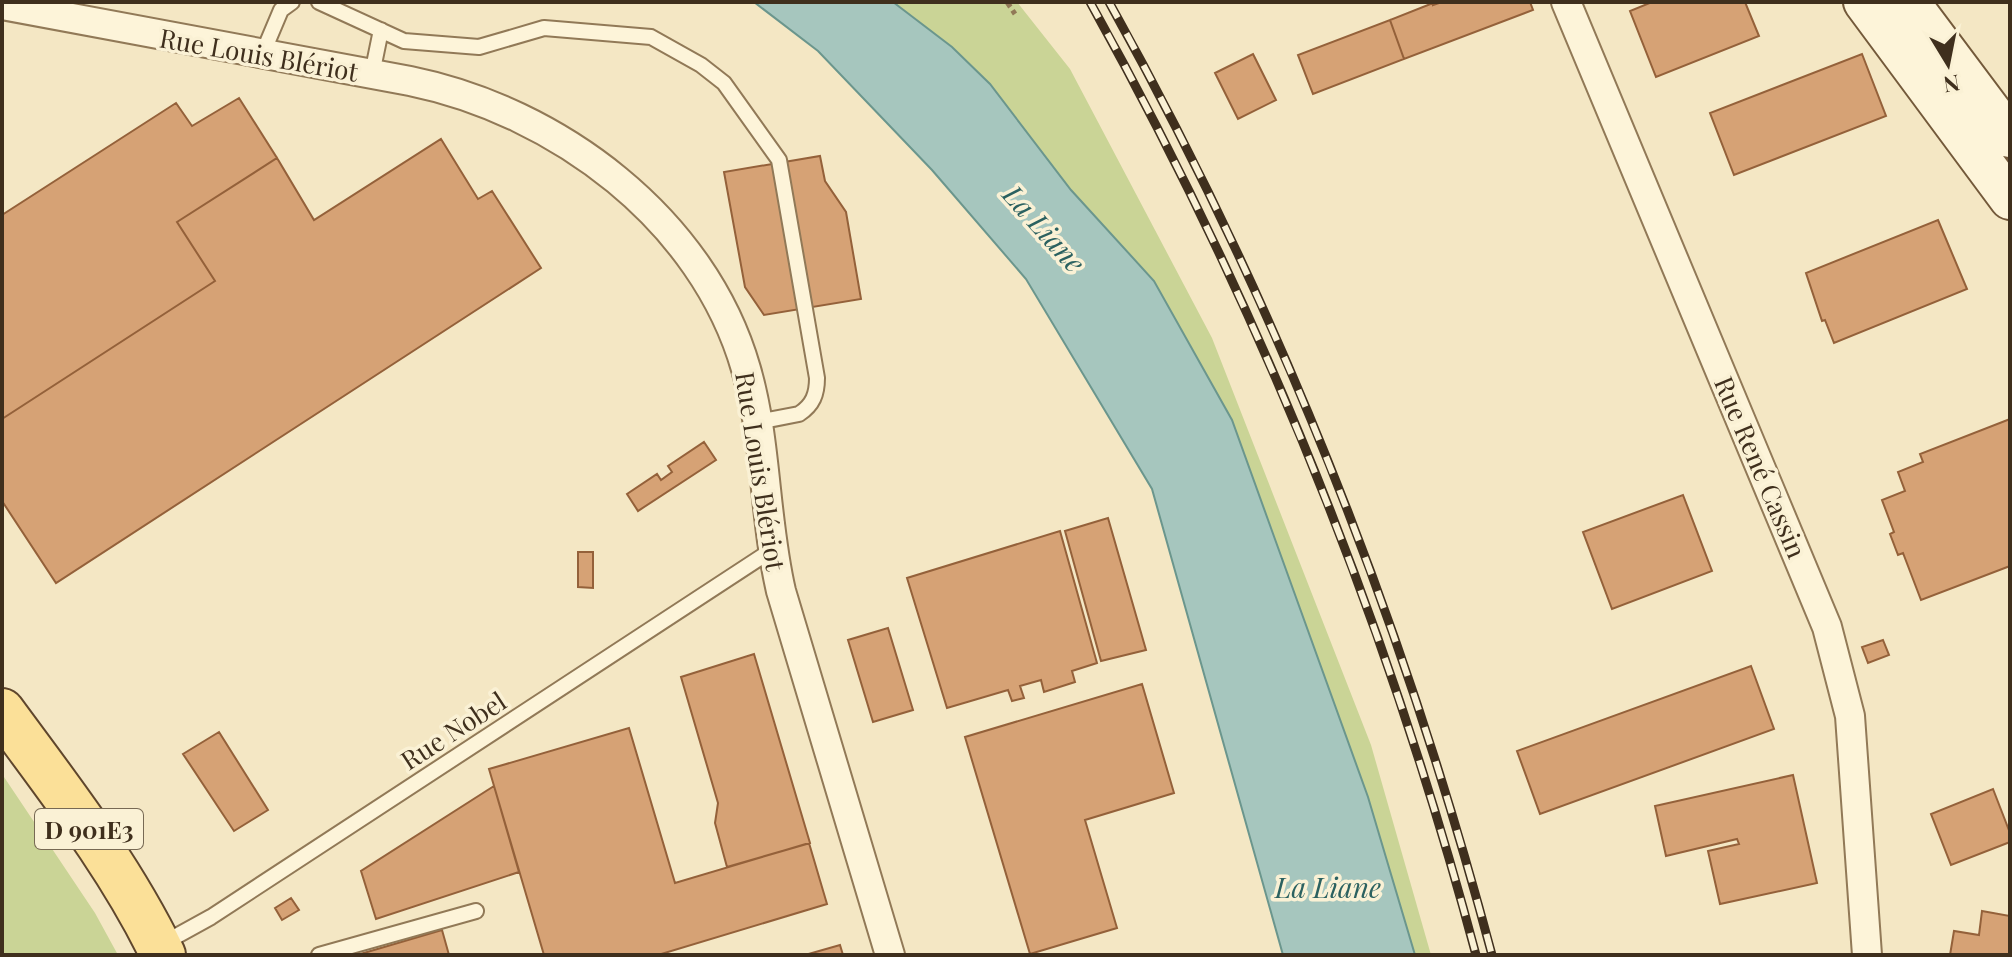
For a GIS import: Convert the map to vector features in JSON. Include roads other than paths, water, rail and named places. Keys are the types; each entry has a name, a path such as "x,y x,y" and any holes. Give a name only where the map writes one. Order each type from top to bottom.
{"main road":[{"name":"D 901E3","path":"2,711 95,838 137,905 160,950"}],"street":[{"name":"Rue René Cassin","path":"1566,2 1827,627 1850,716 1867,955"},
{"path":"1864,2 2010,199"},
{"path":"1909,2 2010,137"},
{"name":"Rue Louis Blériot","path":"2,5 454,91 512,113 576,149 629,191 674,238 717,302 745,367 758,422 772,550 786,614 890,955"}],"lane":[{"path":"262,55 281,10 292,2"},
{"path":"319,2 404,41 479,47 544,28 651,37 701,65 724,83 779,160 817,378 813,400 805,411 758,422"},
{"path":"372,74 381,30"},
{"name":"Rue Nobel","path":"160,950 772,550"},
{"path":"319,955 476,911"}],"water":[{"name":"La Liane","path":"754,2 893,2 952,47 990,84 1071,190 1154,281 1232,420 1368,797 1415,955 1283,955 1152,489 1026,279 932,170 818,51"}],"railway":[{"path":"1090,2 1208,231 1313,467 1402,709 1476,955"},
{"path":"1109,2 1227,231 1330,467 1419,709 1492,955"}]}
